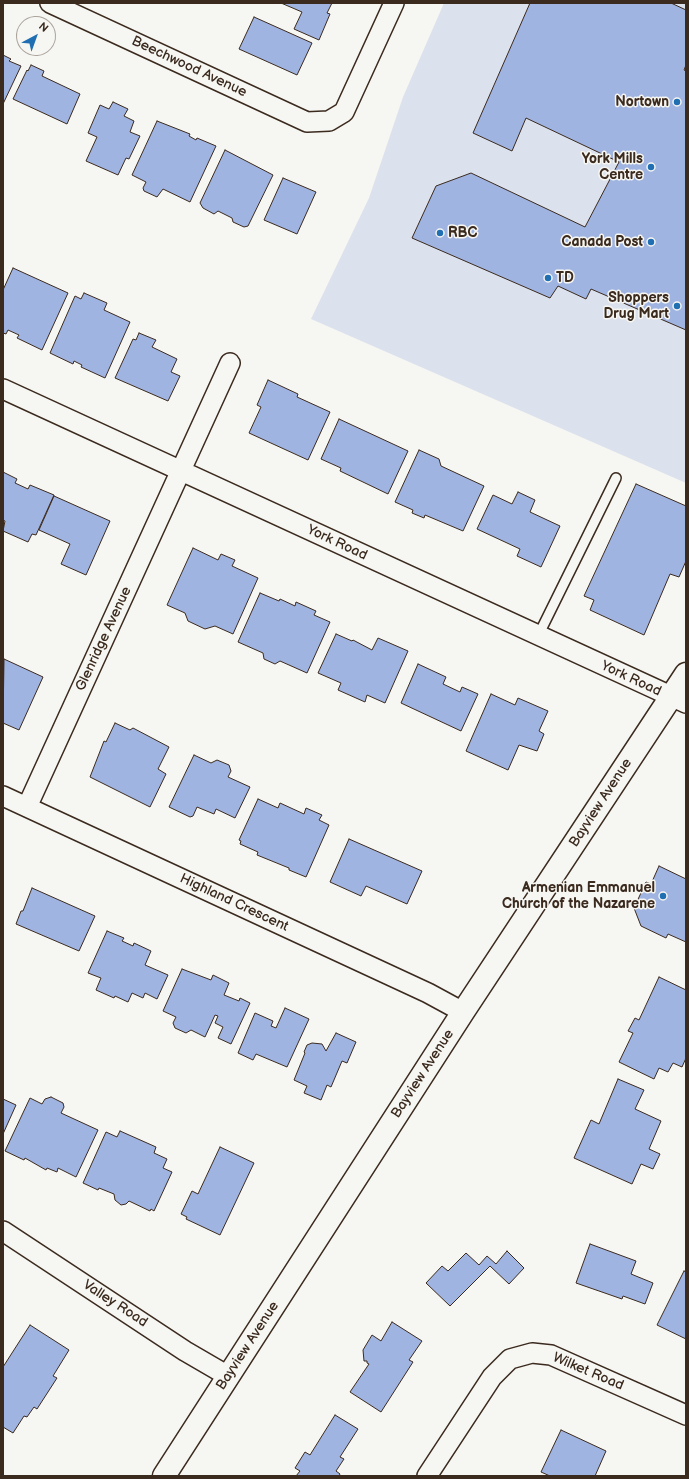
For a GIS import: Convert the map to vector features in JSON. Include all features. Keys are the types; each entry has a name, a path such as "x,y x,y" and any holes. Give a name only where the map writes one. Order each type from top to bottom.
{"main road":[{"name":"Bayview Avenue","path":"164,1476 463,1012 679,700 686,674"}],"street":[{"name":"Beechwood Avenue","path":"50,3 307,122 329,120 344,112 394,3"},
{"name":"Glenridge Avenue","path":"27,807 230,362"},
{"name":"York Road","path":"3,390 679,700"},
{"name":"Highland Crescent","path":"3,796 428,993 463,1012"},
{"name":"Valley Road","path":"3,1231 185,1351 228,1376"},
{"name":"Wilket Road","path":"427,1476 492,1377 510,1359 532,1353 558,1357 686,1415"}],"lane":[{"path":"538,636 616,478"}],"shaded area":[{"name":"York Mills Centre","path":"444,3 686,3 686,483 311,319 369,198 403,97"}],"building":[{"path":"281,3 332,3 327,13 330,14 319,40 294,29 302,12"},
{"name":"York Mills Centre","path":"530,3 671,3 686,10 686,65 684,70 686,71 686,330 591,289 586,299 558,286 550,298 412,238 436,186 471,173 585,227 619,162 526,118 512,151 473,133"},
{"path":"254,17 312,43 297,75 239,49"},
{"path":"3,55 11,59 9,61 21,66 3,104"},
{"path":"31,65 44,71 42,76 80,94 67,124 13,99"},
{"path":"113,102 128,109 124,116 134,121 130,132 140,136 129,159 126,158 118,175 86,161 97,137 88,133 100,105 109,109"},
{"path":"157,121 190,134 189,136 196,140 197,138 216,146 190,202 163,189 157,197 144,191 143,188 146,182 132,175"},
{"path":"225,150 273,175 248,226 244,227 233,222 232,218 218,211 214,214 203,208 200,203"},
{"path":"283,178 316,192 297,234 264,220"},
{"path":"13,268 68,293 42,350 17,338 19,335 8,330 6,334 3,333 3,290"},
{"path":"84,293 107,303 104,310 130,322 105,378 81,367 82,365 74,361 73,364 50,353 75,296 81,299"},
{"path":"139,333 156,340 152,347 177,359 171,372 180,376 168,401 115,378 133,339 136,340"},
{"path":"268,380 298,394 297,397 330,412 308,460 249,433 261,407 257,405"},
{"path":"339,419 408,451 388,494 340,471 341,468 321,459"},
{"path":"419,450 439,459 441,466 484,486 463,531 425,515 424,518 412,513 413,510 395,502"},
{"path":"3,472 17,479 15,483 28,489 30,485 54,495 36,535 32,534 28,542 3,531 5,521 3,520"},
{"path":"636,484 686,506 686,561 679,577 670,574 644,635 590,610 594,600 584,596"},
{"path":"518,492 535,500 530,512 560,526 541,567 517,556 520,549 477,529 493,495 512,504"},
{"path":"54,496 110,521 86,575 61,564 70,544 39,530"},
{"path":"193,548 218,560 221,554 235,560 232,566 258,578 233,634 215,626 205,629 188,621 185,613 167,605"},
{"path":"260,593 279,601 280,599 295,606 296,602 316,611 314,615 330,622 307,673 280,661 275,664 264,659 263,653 238,642"},
{"path":"336,634 352,641 353,640 372,650 378,638 408,651 385,703 367,695 365,702 338,690 341,683 318,673"},
{"path":"4,659 43,677 19,730 3,723"},
{"path":"418,664 446,677 443,684 460,692 462,687 478,694 461,731 401,703"},
{"path":"491,694 515,705 518,698 548,711 539,731 544,734 537,751 519,745 508,770 466,751"},
{"path":"115,723 130,730 133,728 169,747 158,769 166,774 150,807 90,777 104,741 106,742"},
{"path":"194,755 211,763 217,760 229,765 231,771 228,777 250,787 235,818 216,809 214,814 197,807 193,816 190,817 169,807"},
{"path":"258,799 278,808 280,803 304,814 306,808 322,815 319,820 329,825 306,877 289,870 289,868 257,855 258,852 240,844 241,841 239,840"},
{"path":"349,839 422,871 407,904 366,886 361,896 330,882"},
{"name":"Armenian Emmanuel Church of the Nazarene","path":"659,866 686,879 686,942 668,934 666,938 641,926 634,908 646,882 651,884"},
{"path":"32,888 95,916 79,951 16,924"},
{"path":"107,931 124,938 122,941 133,946 134,943 151,951 145,965 168,975 157,999 145,993 143,998 132,993 128,1002 96,990 101,978 88,973"},
{"path":"182,969 211,980 213,975 229,983 224,995 239,1001 240,998 250,1003 231,1044 218,1038 223,1027 215,1023 218,1016 215,1015 205,1037 191,1030 186,1033 175,1028 173,1023 176,1017 163,1011"},
{"path":"659,977 686,990 686,1058 682,1067 673,1063 668,1072 659,1068 654,1079 619,1062 633,1033 628,1031 635,1018 639,1020"},
{"path":"285,1008 309,1019 287,1067 256,1054 253,1060 238,1053 255,1013 273,1021 271,1026 276,1028"},
{"path":"336,1033 356,1042 347,1063 342,1061 331,1087 327,1085 321,1100 304,1093 307,1086 294,1080 307,1045 312,1043 322,1044 326,1051"},
{"path":"618,1079 644,1090 635,1109 661,1121 649,1149 660,1154 653,1169 641,1164 632,1184 574,1158 591,1120 599,1124"},
{"path":"51,1097 63,1103 64,1107 61,1113 98,1130 76,1177 58,1168 57,1172 47,1168 46,1170 25,1158 24,1160 5,1151 30,1098 42,1104 45,1099"},
{"path":"3,1099 16,1105 3,1134"},
{"path":"120,1131 156,1147 154,1153 167,1159 163,1168 172,1172 154,1211 151,1209 150,1211 129,1201 126,1204 121,1205 115,1200 114,1194 99,1188 98,1190 83,1183 106,1132 117,1137"},
{"path":"220,1147 254,1163 220,1235 186,1219 187,1217 181,1214 192,1191 198,1194"},
{"path":"590,1244 636,1261 631,1274 653,1283 645,1304 623,1296 622,1299 576,1283"},
{"path":"507,1251 524,1268 509,1284 490,1266 450,1306 426,1283 442,1266 448,1271 466,1253 479,1265 487,1256 496,1264"},
{"path":"684,1271 686,1272 686,1339 657,1325"},
{"path":"392,1322 422,1341 409,1360 413,1362 381,1412 350,1392 369,1364 367,1361 364,1361 363,1350 372,1335 381,1341"},
{"path":"30,1325 69,1350 53,1376 57,1378 37,1409 34,1407 27,1417 24,1416 13,1433 3,1427 3,1367"},
{"path":"335,1415 358,1429 340,1457 344,1459 336,1471 340,1474 339,1476 296,1476 300,1471 295,1468 305,1452 310,1455"},
{"path":"561,1430 606,1451 595,1476 550,1476 541,1472"}],"place":[{"name":"Nortown","path":"677,102"},
{"name":"York Mills Centre","path":"651,167"},
{"name":"RBC","path":"440,233"},
{"name":"Canada Post","path":"651,242"},
{"name":"TD","path":"548,278"},
{"name":"Shoppers Drug Mart","path":"677,306"},
{"name":"Armenian Emmanuel Church of the Nazarene","path":"663,896"}]}
